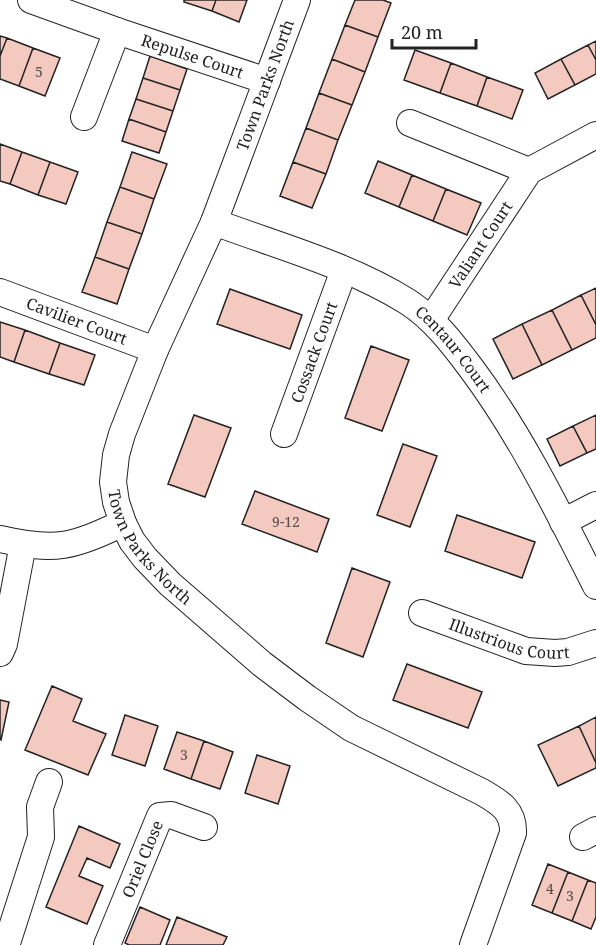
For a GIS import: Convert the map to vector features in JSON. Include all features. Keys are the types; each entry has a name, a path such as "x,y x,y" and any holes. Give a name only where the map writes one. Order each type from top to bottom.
{"street":[{"name":"Repulse Court","path":"31,0 267,81"},
{"name":"Town Parks North","path":"297,0 214,222 155,350 122,434 116,455 113,482 123,522 132,541 145,558 170,584 262,664 351,728 482,792 498,801 508,811 512,818 513,833 473,945"},
{"path":"84,117 117,31"},
{"path":"410,123 529,171"},
{"name":"Valiant Court","path":"431,320 529,171 596,135"},
{"name":"Centaur Court","path":"214,222 344,270 408,303 431,320 457,350 507,421 564,522 596,586"},
{"name":"Cossack Court","path":"284,434 344,270"},
{"name":"Cavilier Court","path":"0,292 155,350"},
{"path":"564,522 596,505"},
{"path":"0,653 4,644 11,541 39,546 70,544 85,541 123,522"},
{"name":"Illustrious Court","path":"422,614 512,647 533,652 568,652 596,643"},
{"path":"0,944 8,940 41,837 40,807 49,782"},
{"name":"Oriel Close","path":"107,945 158,818 167,814 204,827"}],"building":[{"path":"184,0 216,0 212,11 184,2"},
{"path":"216,0 247,0 239,22 212,11"},
{"path":"355,0 383,0 391,3 378,37 345,25"},
{"path":"345,25 378,37 365,72 332,59"},
{"path":"0,36 7,38 0,56"},
{"path":"7,38 33,48 19,86 0,79 0,56"},
{"path":"596,41 596,60 588,45"},
{"path":"588,45 596,60 596,74 575,85 561,59"},
{"path":"33,48 60,58 45,96 19,86"},
{"path":"415,50 451,63 440,93 404,80"},
{"path":"150,56 187,69 180,90 143,78"},
{"path":"332,59 365,72 352,105 319,93"},
{"path":"561,59 575,85 548,99 535,73"},
{"path":"451,63 487,77 477,106 440,93"},
{"path":"487,77 523,90 512,119 477,106"},
{"path":"143,78 180,90 173,111 136,99"},
{"path":"319,93 352,105 338,140 306,128"},
{"path":"136,99 173,111 166,132 129,119"},
{"path":"129,119 166,132 159,153 122,141"},
{"path":"306,128 338,140 326,174 293,162"},
{"path":"0,144 22,152 10,184 0,181"},
{"path":"22,152 50,162 38,195 10,184"},
{"path":"132,152 167,164 154,199 120,187"},
{"path":"378,161 412,175 399,207 365,193"},
{"path":"50,162 78,172 66,204 38,195"},
{"path":"293,162 326,174 312,208 280,196"},
{"path":"412,175 446,189 433,221 399,207"},
{"path":"120,187 154,199 142,234 107,222"},
{"path":"446,189 481,203 467,235 433,221"},
{"path":"107,222 142,234 129,269 95,257"},
{"path":"95,257 129,269 117,304 82,292"},
{"path":"596,288 596,325 581,295"},
{"path":"230,289 302,315 290,349 217,324"},
{"path":"581,295 596,325 596,338 572,350 552,310"},
{"path":"552,310 572,350 542,365 522,324"},
{"path":"0,322 25,330 14,362 0,357"},
{"path":"522,324 542,365 513,379 493,339"},
{"path":"25,330 60,343 49,374 14,362"},
{"path":"60,343 95,355 84,385 49,374"},
{"path":"371,346 409,360 382,431 345,418"},
{"path":"194,415 231,428 205,497 168,484"},
{"path":"596,415 596,449 587,453 573,426"},
{"path":"573,426 587,453 560,466 547,439"},
{"path":"403,444 437,456 410,527 377,515"},
{"path":"255,491 329,519 317,552 242,524"},
{"path":"457,515 535,542 522,578 445,551"},
{"path":"352,568 390,582 363,657 326,643"},
{"path":"407,664 482,692 468,728 393,700"},
{"path":"52,686 82,699 73,721 106,734 88,775 25,750"},
{"path":"0,700 9,702 1,740 0,739"},
{"path":"125,715 158,726 145,766 112,755"},
{"path":"596,717 596,763 579,726"},
{"path":"579,726 596,763 596,768 558,786 538,745"},
{"path":"177,732 204,741 191,779 164,769"},
{"path":"204,741 233,752 220,789 191,779"},
{"path":"257,755 290,766 278,804 245,793"},
{"path":"79,826 120,844 110,868 87,858 79,876 103,886 87,924 46,907"},
{"path":"548,864 568,872 552,913 532,905"},
{"path":"568,872 588,880 572,921 552,913"},
{"path":"588,880 596,883 596,917 591,929 572,921"},
{"path":"140,907 170,920 160,945 125,943"},
{"path":"177,917 227,937 223,945 166,945"}]}
